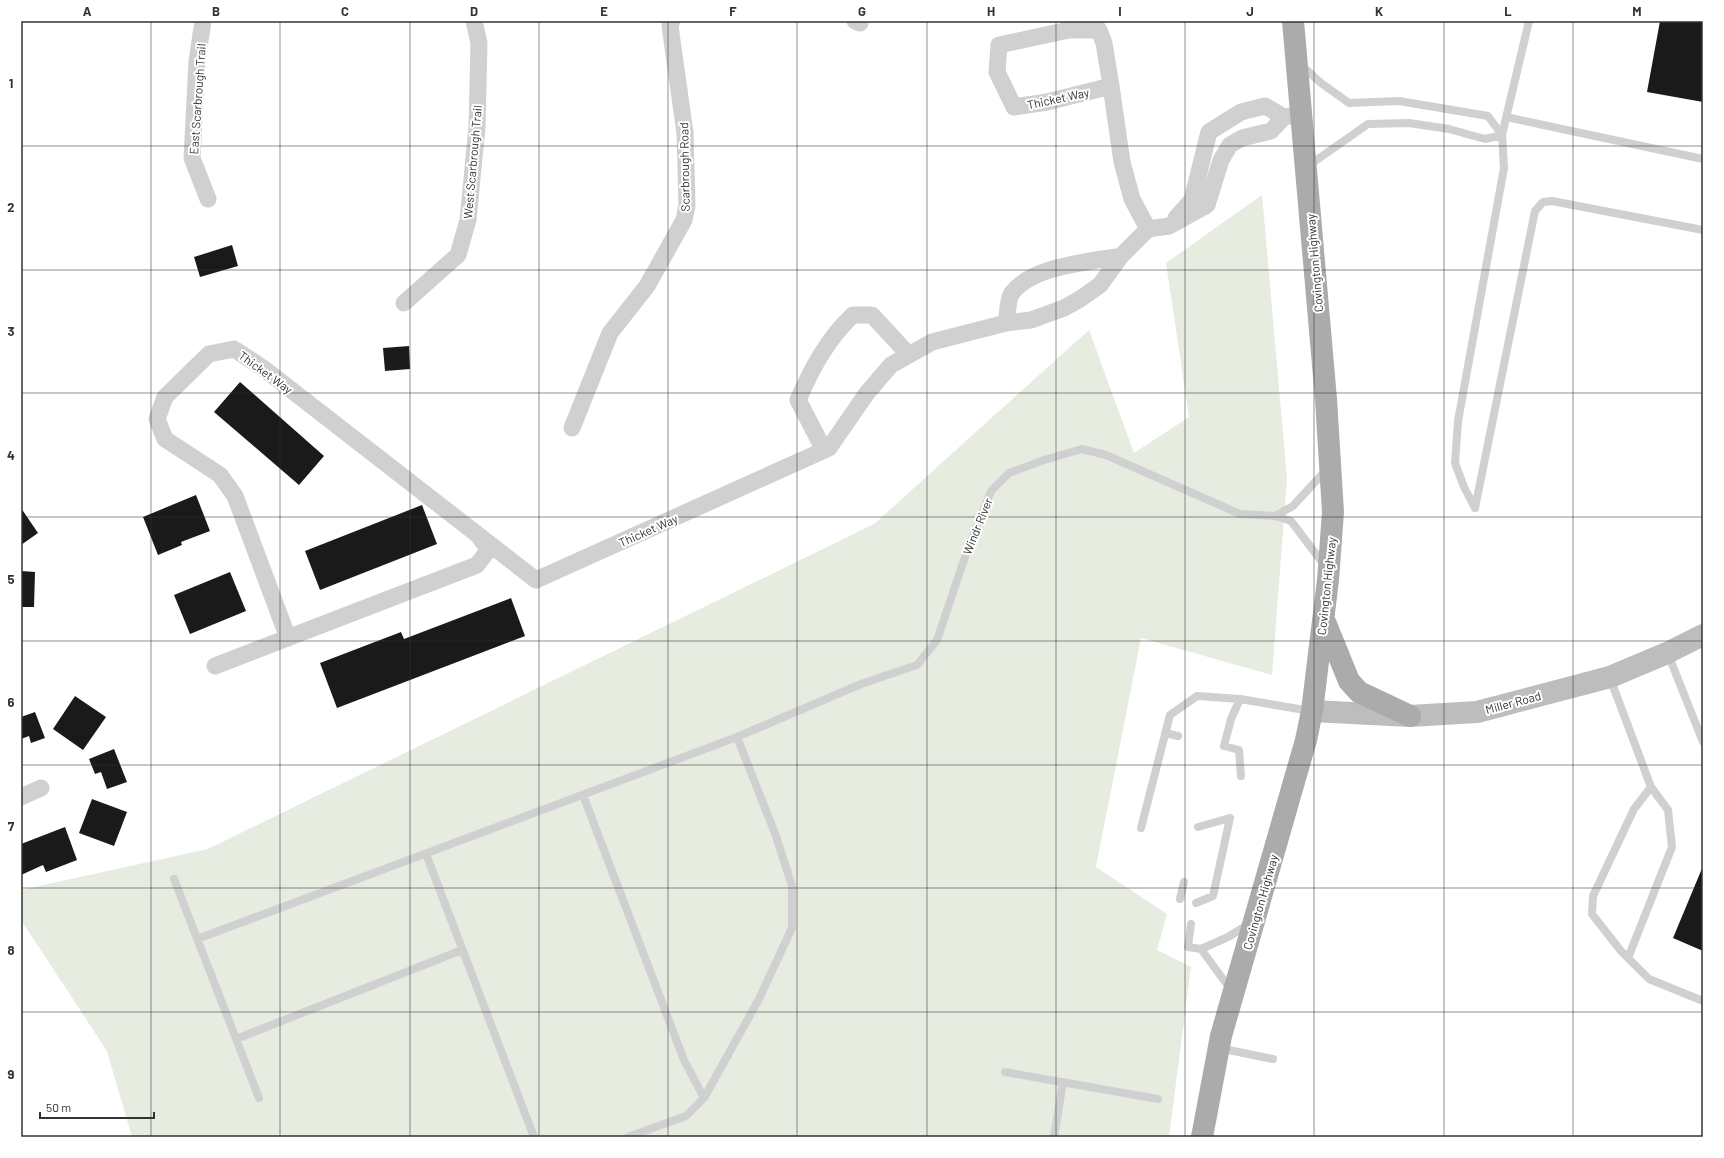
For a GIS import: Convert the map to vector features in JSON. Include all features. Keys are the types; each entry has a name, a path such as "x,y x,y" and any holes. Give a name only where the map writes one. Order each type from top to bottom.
{"main road":[{"name":"Covington Highway","path":"1202,1137 1219,1048 1233,994 1306,740 1312,711 1329,572 1333,512 1326,399 1305,168 1293,116 1296,61 1293,21"},
{"path":"1323,619 1349,681 1359,692 1410,716"}],"street":[{"name":"East Scarbrough Trail","path":"203,21 197,61 192,158 208,199"},
{"name":"West Scarbrough Trail","path":"404,303 458,255 468,220 477,127 479,43 474,21"},
{"name":"Scarbrough Road","path":"572,428 610,333 647,286 684,220 687,205 685,133 670,26 672,21"},
{"name":"Thicket Way","path":"288,638 235,496 220,475 165,438 157,419 165,397 209,354 234,348 264,368 480,538 536,580 829,448 867,393 891,365 932,342 1006,323 1031,320 1064,308 1080,299 1100,284 1121,256 1148,229 1132,199 1122,162 1111,86 1104,43 1099,30 1069,30 999,45 997,72 1014,107 1047,102 1111,86"},
{"path":"1169,226 1192,200 1209,132 1241,112 1265,106 1293,116"},
{"path":"1148,229 1169,226 1207,205 1221,160 1230,145 1242,138 1271,131 1293,116"},
{"path":"1006,323 1011,294 1022,283 1049,270 1121,256"},
{"path":"824,450 798,400 812,368 839,327 853,315 872,315 909,355"},
{"path":"216,666 477,564 489,549 480,538"},
{"name":"Miller Road","path":"1312,711 1410,716 1477,712 1610,677 1667,653 1703,635"},
{"path":"21,797 41,788"}],"lane":[{"path":"1529,21 1502,135 1504,168 1458,421 1455,463 1464,487 1475,508 1535,211 1543,202 1552,201 1703,230"},
{"path":"1296,61 1321,83 1349,103 1399,101 1488,116 1502,135"},
{"path":"1506,117 1703,159"},
{"path":"1305,168 1368,124 1409,123 1450,129 1485,139 1502,135"},
{"name":"Windr River","path":"197,939 737,737 861,684 917,665 937,640 966,554 991,491 1009,473 1082,449 1106,455 1240,514 1274,516"},
{"path":"1274,516 1294,506 1330,465"},
{"path":"1274,516 1291,521 1329,572"},
{"path":"1667,653 1703,742"},
{"path":"1610,677 1651,786 1668,810 1672,847 1628,958"},
{"path":"1141,828 1170,715 1197,696 1240,698 1312,711"},
{"path":"1240,698 1231,720 1224,746 1238,750 1241,776"},
{"path":"1165,733 1178,736"},
{"path":"628,1137 686,1116 704,1098 759,999 792,928 792,886 776,836 737,737"},
{"path":"1651,786 1634,809 1594,896 1592,914 1628,958 1649,979 1703,1001"},
{"path":"583,795 684,1060 704,1098"},
{"path":"1196,903 1213,896 1230,818 1198,827"},
{"path":"426,854 534,1137"},
{"path":"174,879 259,1098"},
{"path":"1180,898 1184,882"},
{"path":"1191,924 1188,947 1201,949 1228,937 1254,921"},
{"path":"1201,949 1233,994"},
{"path":"236,1039 462,950"},
{"path":"1219,1048 1273,1059"},
{"path":"1005,1072 1158,1099"},
{"path":"1054,1137 1063,1082"}],"shaded area":[{"path":"1262,195 1287,478 1272,675 1141,638 1096,867 1167,914 1157,950 1191,967 1169,1137 132,1137 107,1051 21,920 21,890 208,849 874,524 1089,330 1134,453 1189,417 1166,263"}],"building":[{"path":"1660,21 1703,21 1703,102 1647,92"},
{"path":"232,245 238,266 200,277 194,257"},
{"path":"409,346 410,369 385,371 383,348"},
{"path":"240,382 324,456 299,485 214,412"},
{"path":"196,495 210,531 181,542 182,545 158,555 143,517"},
{"path":"422,505 437,544 320,590 305,551"},
{"path":"21,508 38,533 21,545"},
{"path":"21,571 35,572 34,607 21,607"},
{"path":"230,572 246,611 190,634 174,595"},
{"path":"511,598 525,636 337,708 320,663 401,632 404,639"},
{"path":"75,696 106,717 83,750 53,729"},
{"path":"35,712 45,738 31,743 29,736 21,739 21,717"},
{"path":"114,749 127,782 107,789 101,772 95,774 89,759"},
{"path":"92,799 127,812 114,846 79,833"},
{"path":"65,827 77,860 46,872 43,865 21,875 21,844"},
{"path":"1703,866 1703,951 1673,938"}]}
